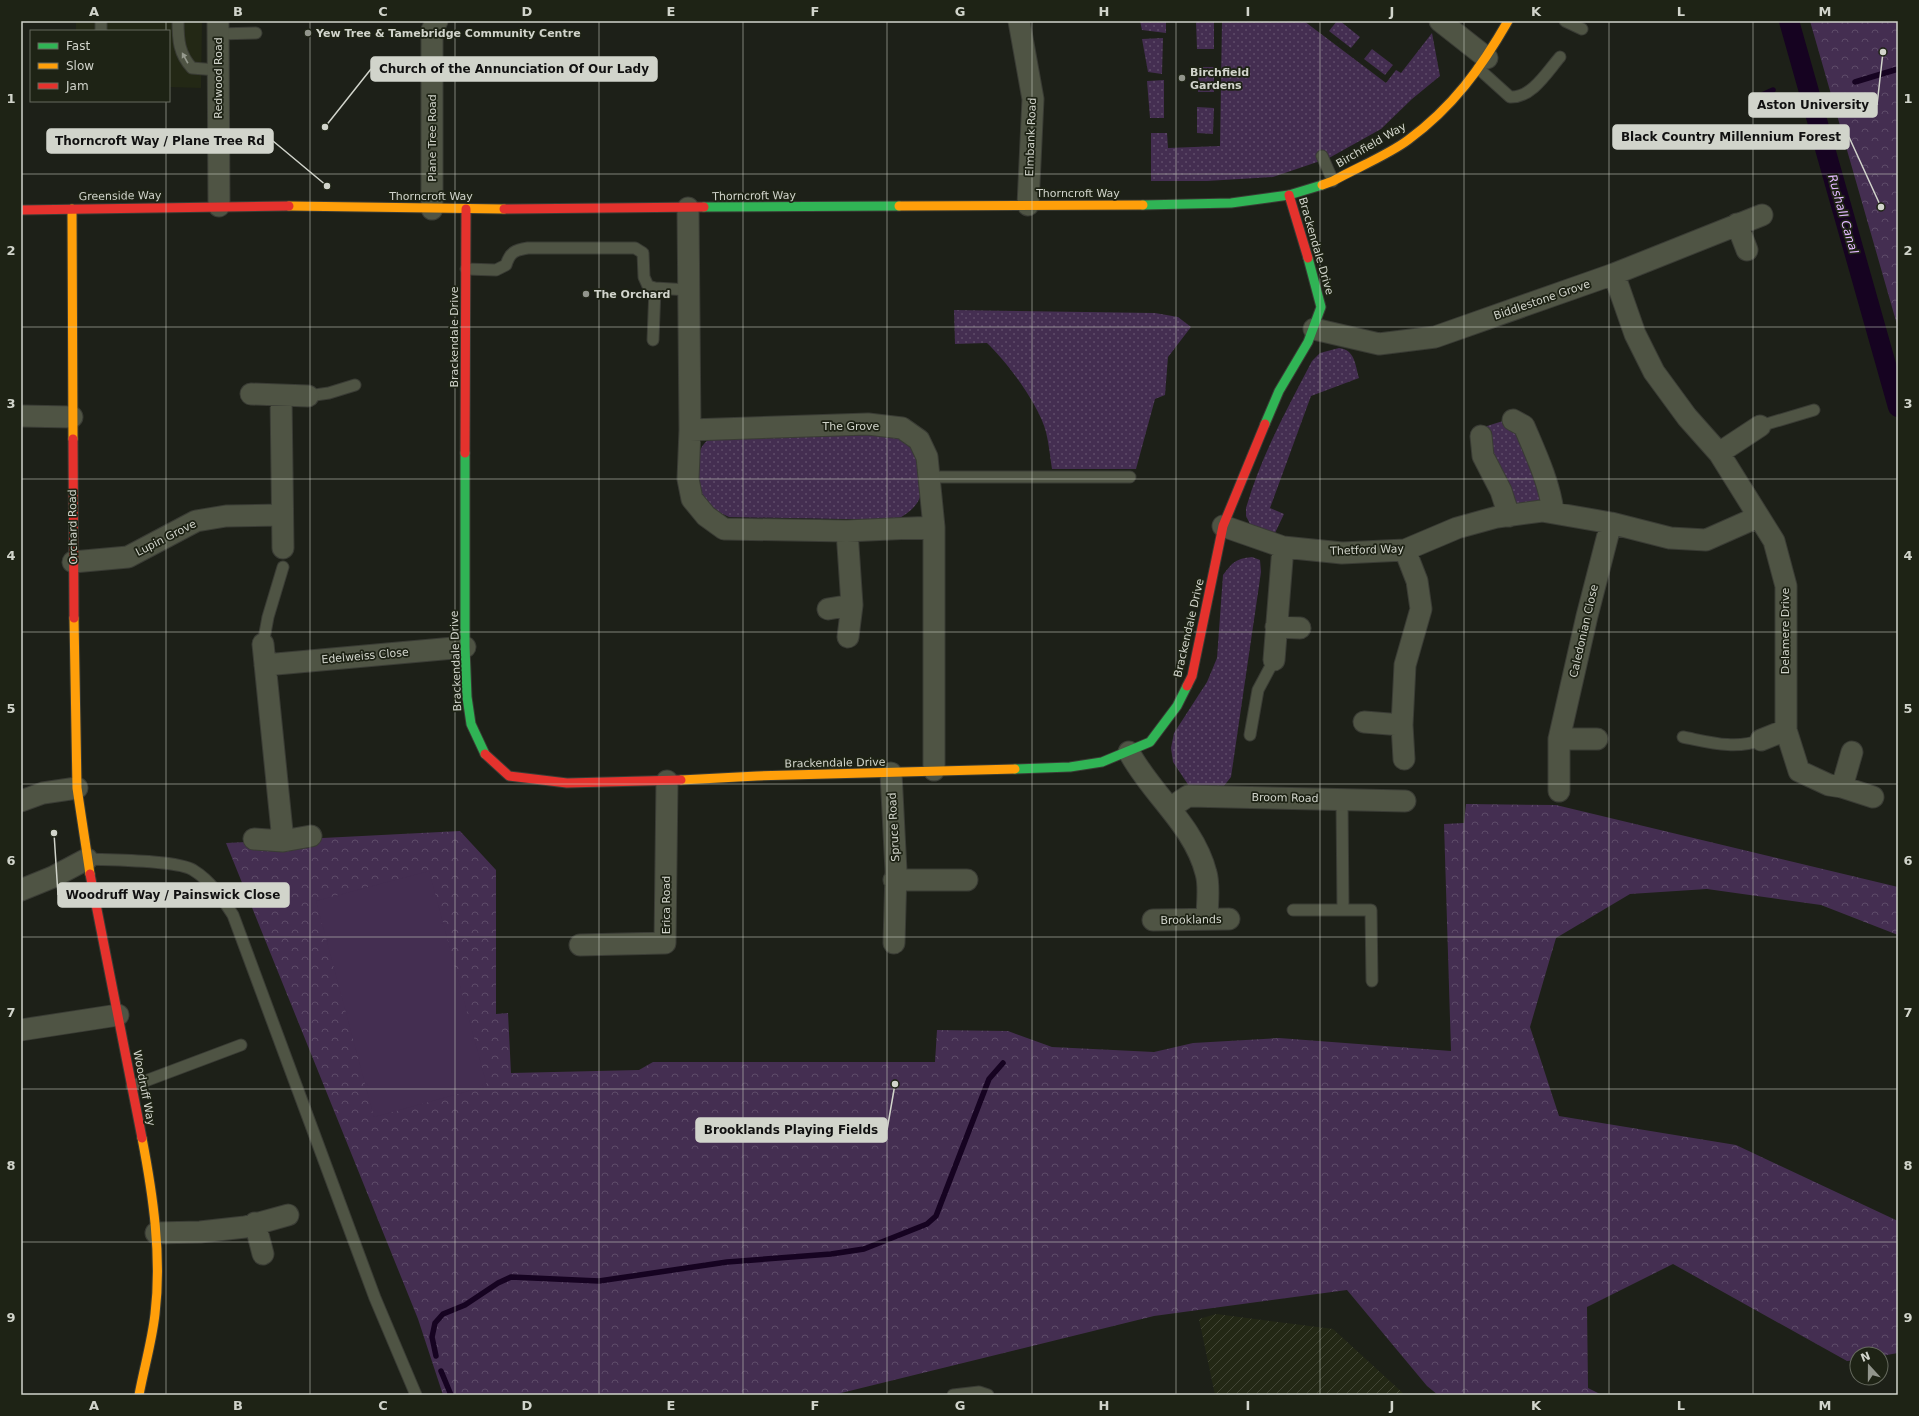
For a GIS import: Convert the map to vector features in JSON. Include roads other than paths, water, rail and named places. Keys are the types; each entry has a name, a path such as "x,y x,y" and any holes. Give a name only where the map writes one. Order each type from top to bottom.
{"street":[{"name":"Plane Tree Road","path":"432,209 432,30 437,21"},
{"name":"Elmbank Road","path":"1019,21 1033,99 1028,205"},
{"path":"1440,21 1483,64"},
{"name":"Birchfield Way","path":"1289,195 1333,181 1408,140 1460,94 1483,64 1508,21"},
{"name":"Redwood Road","path":"218,27 217,70 219,206"},
{"name":"Thorncroft Way","path":"219,206 466,209 1231,203 1289,195"},
{"name":"Brackendale Drive","path":"466,209 465,647 467,697 471,724 484,753 509,776 567,783 667,781 758,776 892,774 934,770 1070,767 1102,762 1150,742 1177,706 1192,676 1223,526 1279,391 1314,329 1321,307 1289,195"},
{"name":"Greenside Way","path":"21,210 219,206"},
{"path":"688,208 690,430 688,479 692,499 706,516 724,529 847,531 934,526"},
{"name":"Orchard Road","path":"72,209 73,562 77,788"},
{"name":"Biddlestone Grove","path":"1314,329 1379,344 1435,337 1614,274 1762,215"},
{"path":"1737,224 1747,250"},
{"name":"Delamere Drive","path":"1614,274 1635,334 1654,372 1687,417 1719,453 1774,541 1786,586 1786,730 1799,771 1829,785 1842,787 1873,797"},
{"path":"251,394 308,396"},
{"path":"281,396 283,558"},
{"path":"21,416 72,417"},
{"path":"1513,420 1524,426 1543,472 1551,500 1552,512"},
{"name":"The Grove","path":"690,430 868,424 902,428 919,440 927,457 934,526 934,770"},
{"path":"1719,453 1760,426"},
{"path":"1481,436 1483,456 1501,491 1509,516"},
{"name":"Thetford Way","path":"1223,526 1283,547 1342,553 1405,550 1457,528 1509,516 1542,511 1611,523 1670,538 1706,540 1758,517"},
{"name":"Lupin Grove","path":"73,562 128,557 196,521 226,516 282,516"},
{"name":"Caledonian Close","path":"1559,791 1559,739 1587,616 1611,523"},
{"path":"847,531 852,605 848,637"},
{"path":"1274,660 1283,547"},
{"path":"1404,759 1402,725 1405,665 1421,609 1417,581 1405,550"},
{"path":"828,609 852,605"},
{"path":"1276,627 1300,628"},
{"path":"263,644 283,841"},
{"name":"Edelweiss Close","path":"265,665 465,647"},
{"path":"1364,722 1402,725"},
{"path":"1761,740 1786,730"},
{"path":"1559,739 1597,739"},
{"path":"1129,752 1142,774 1195,842 1207,874 1207,919"},
{"path":"1842,787 1852,752"},
{"name":"Spruce Road","path":"892,774 896,871 894,880 894,943"},
{"name":"Erica Road","path":"580,945 666,943 667,781"},
{"path":"21,801 43,793 77,788"},
{"name":"Woodruff Way","path":"77,788 87,859 132,1086 156,1234 158,1261 155,1314 139,1395"},
{"name":"Broom Road","path":"1170,808 1188,796 1405,801"},
{"path":"254,839 283,841 311,836"},
{"path":"21,890 53,877 87,859"},
{"path":"894,880 967,880"},
{"name":"Brooklands","path":"1153,920 1229,919"},
{"path":"21,1030 118,1015"},
{"path":"156,1234 200,1232 245,1227 288,1215"},
{"path":"255,1223 263,1254"}],"lane":[{"path":"178,21 178,43 184,59 192,68 217,70"},
{"path":"1565,21 1582,29"},
{"path":"218,27 256,33"},
{"path":"1483,64 1510,97 1517,97 1523,96 1536,84 1560,56"},
{"path":"1322,156 1333,181"},
{"path":"466,269 496,270 506,265 509,255 515,250 528,248 635,248 643,253 644,277 648,286 655,288 689,290"},
{"path":"654,340 655,288"},
{"path":"308,396 329,393 355,385"},
{"path":"1760,426 1814,410"},
{"path":"929,477 1130,477"},
{"path":"263,644 268,617 283,558"},
{"path":"1250,735 1258,690 1274,660"},
{"path":"1683,737 1730,746 1748,745 1761,740"},
{"path":"1342,800 1343,910"},
{"path":"87,859 170,863 192,869 214,887 233,915 375,1298 416,1395"},
{"path":"1293,910 1370,910 1372,981"},
{"path":"132,1086 241,1045"},
{"path":"953,1395 979,1392 988,1395"}],"waterway":[{"name":"Rushall Canal","path":"1789,21 1898,407"},
{"path":"1855,82 1898,69"},
{"path":"1756,104 1762,95 1773,90"},
{"path":"436,1356 432,1337 435,1323 443,1314 465,1305 498,1283 511,1277 599,1281 727,1262 831,1254 864,1249 927,1224 936,1216 989,1079 1003,1063"},
{"path":"441,1371 451,1395"}],"place":[{"name":"Yew Tree & Tamebridge Community Centre","path":"308,33"},
{"name":"Aston University","path":"1883,52"},
{"name":"Birchfield Gardens","path":"1182,78"},
{"name":"Church of the Annunciation Of Our Lady","path":"325,127"},
{"name":"Thorncroft Way / Plane Tree Rd","path":"327,186"},
{"name":"Black Country Millennium Forest","path":"1881,207"},
{"name":"The Orchard","path":"586,294"},
{"name":"Woodruff Way / Painswick Close","path":"54,833"},
{"name":"Brooklands Playing Fields","path":"895,1084"}]}
